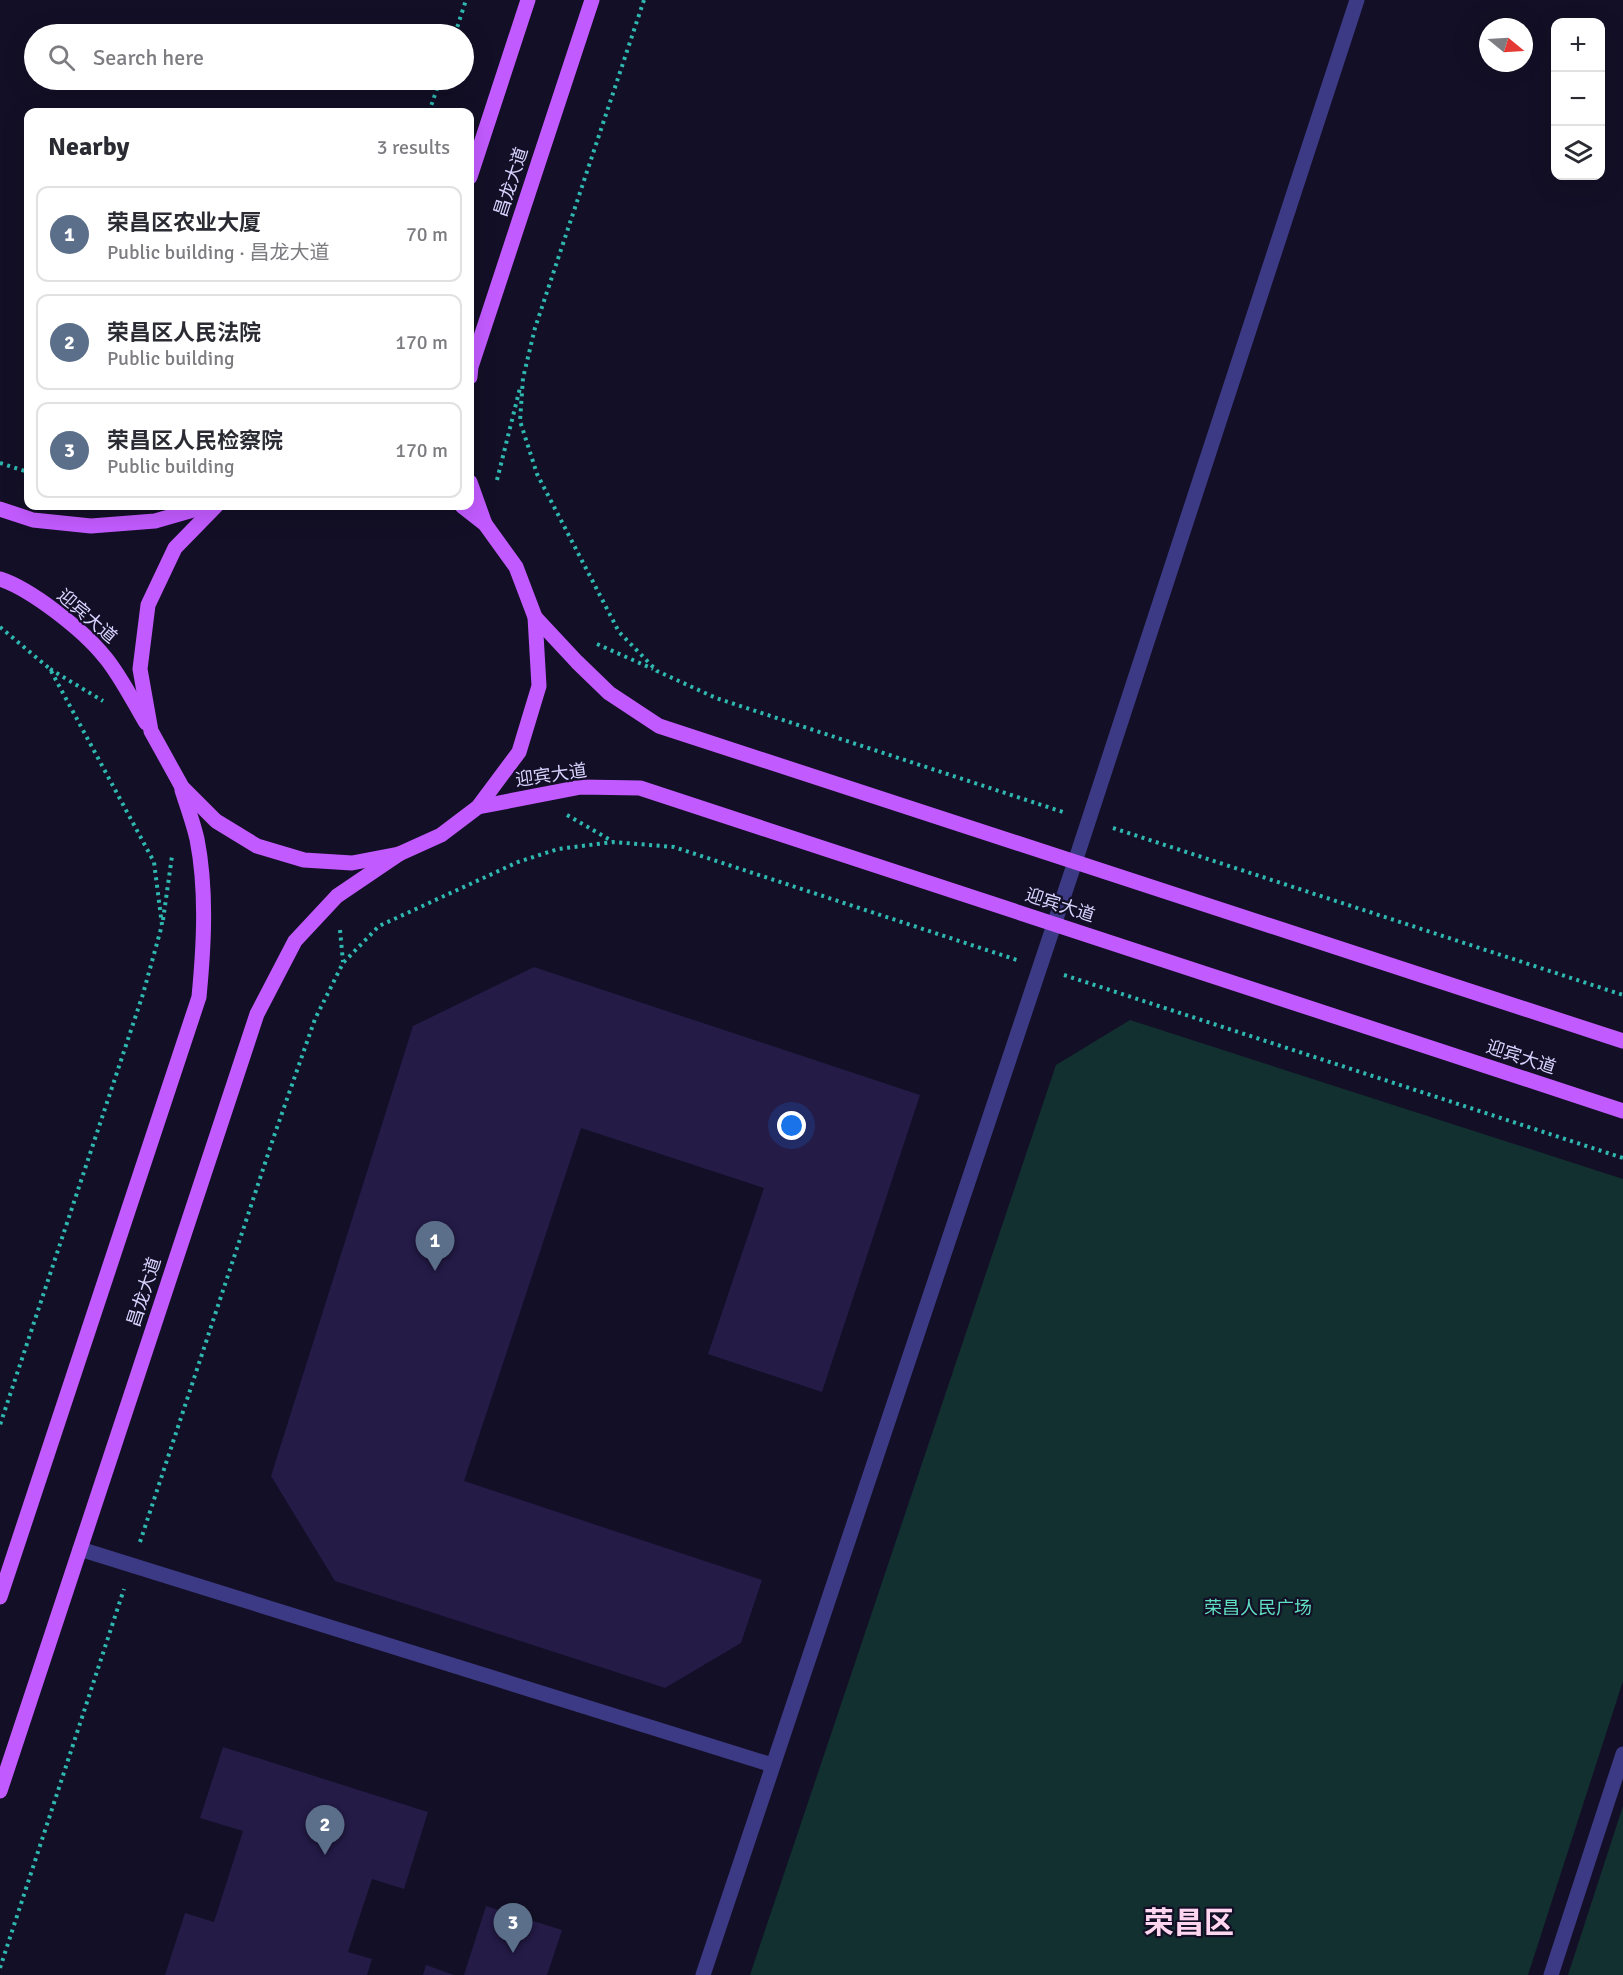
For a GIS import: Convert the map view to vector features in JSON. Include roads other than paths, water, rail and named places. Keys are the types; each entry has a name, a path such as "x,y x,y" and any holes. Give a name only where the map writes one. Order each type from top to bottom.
{"main road":[{"path":"474,165 528,0"},
{"name":"昌龙大道","path":"474,356 592,0"},
{"path":"182,787 216,821 257,846 304,860 352,863 399,854 441,835 478,807 519,752 539,686 535,617 516,567 485,524 474,493"},
{"path":"0,509 33,520 91,526 155,521 193,510"},
{"path":"151,731 140,669 148,605 175,548 212,510"},
{"path":"467,510 485,524"},
{"name":"迎宾大道","path":"0,579 14,583 62,616 104,656 151,731 182,787"},
{"path":"535,617 609,693 659,726 1623,1041"},
{"path":"0,1597 199,997 204,948 203,897 197,840 182,787"},
{"name":"迎宾大道","path":"478,807 581,787 640,788 1623,1111"},
{"name":"昌龙大道","path":"0,1791 257,1014 295,941 337,896 399,854"}],"street":[{"path":"704,1975 772,1765 1041,968 1358,0"},
{"path":"80,1548 772,1765"},
{"path":"1551,1975 1623,1754"}],"place":[{"name":"荣昌区农业大厦","path":"435,1271"},
{"name":"荣昌区人民法院","path":"325,1855"},
{"name":"荣昌区人民检察院","path":"513,1953"}],"district":[{"name":"荣昌区","path":"1189,1923"}],"park label":[{"name":"荣昌人民广场","path":"1258,1608"}]}
